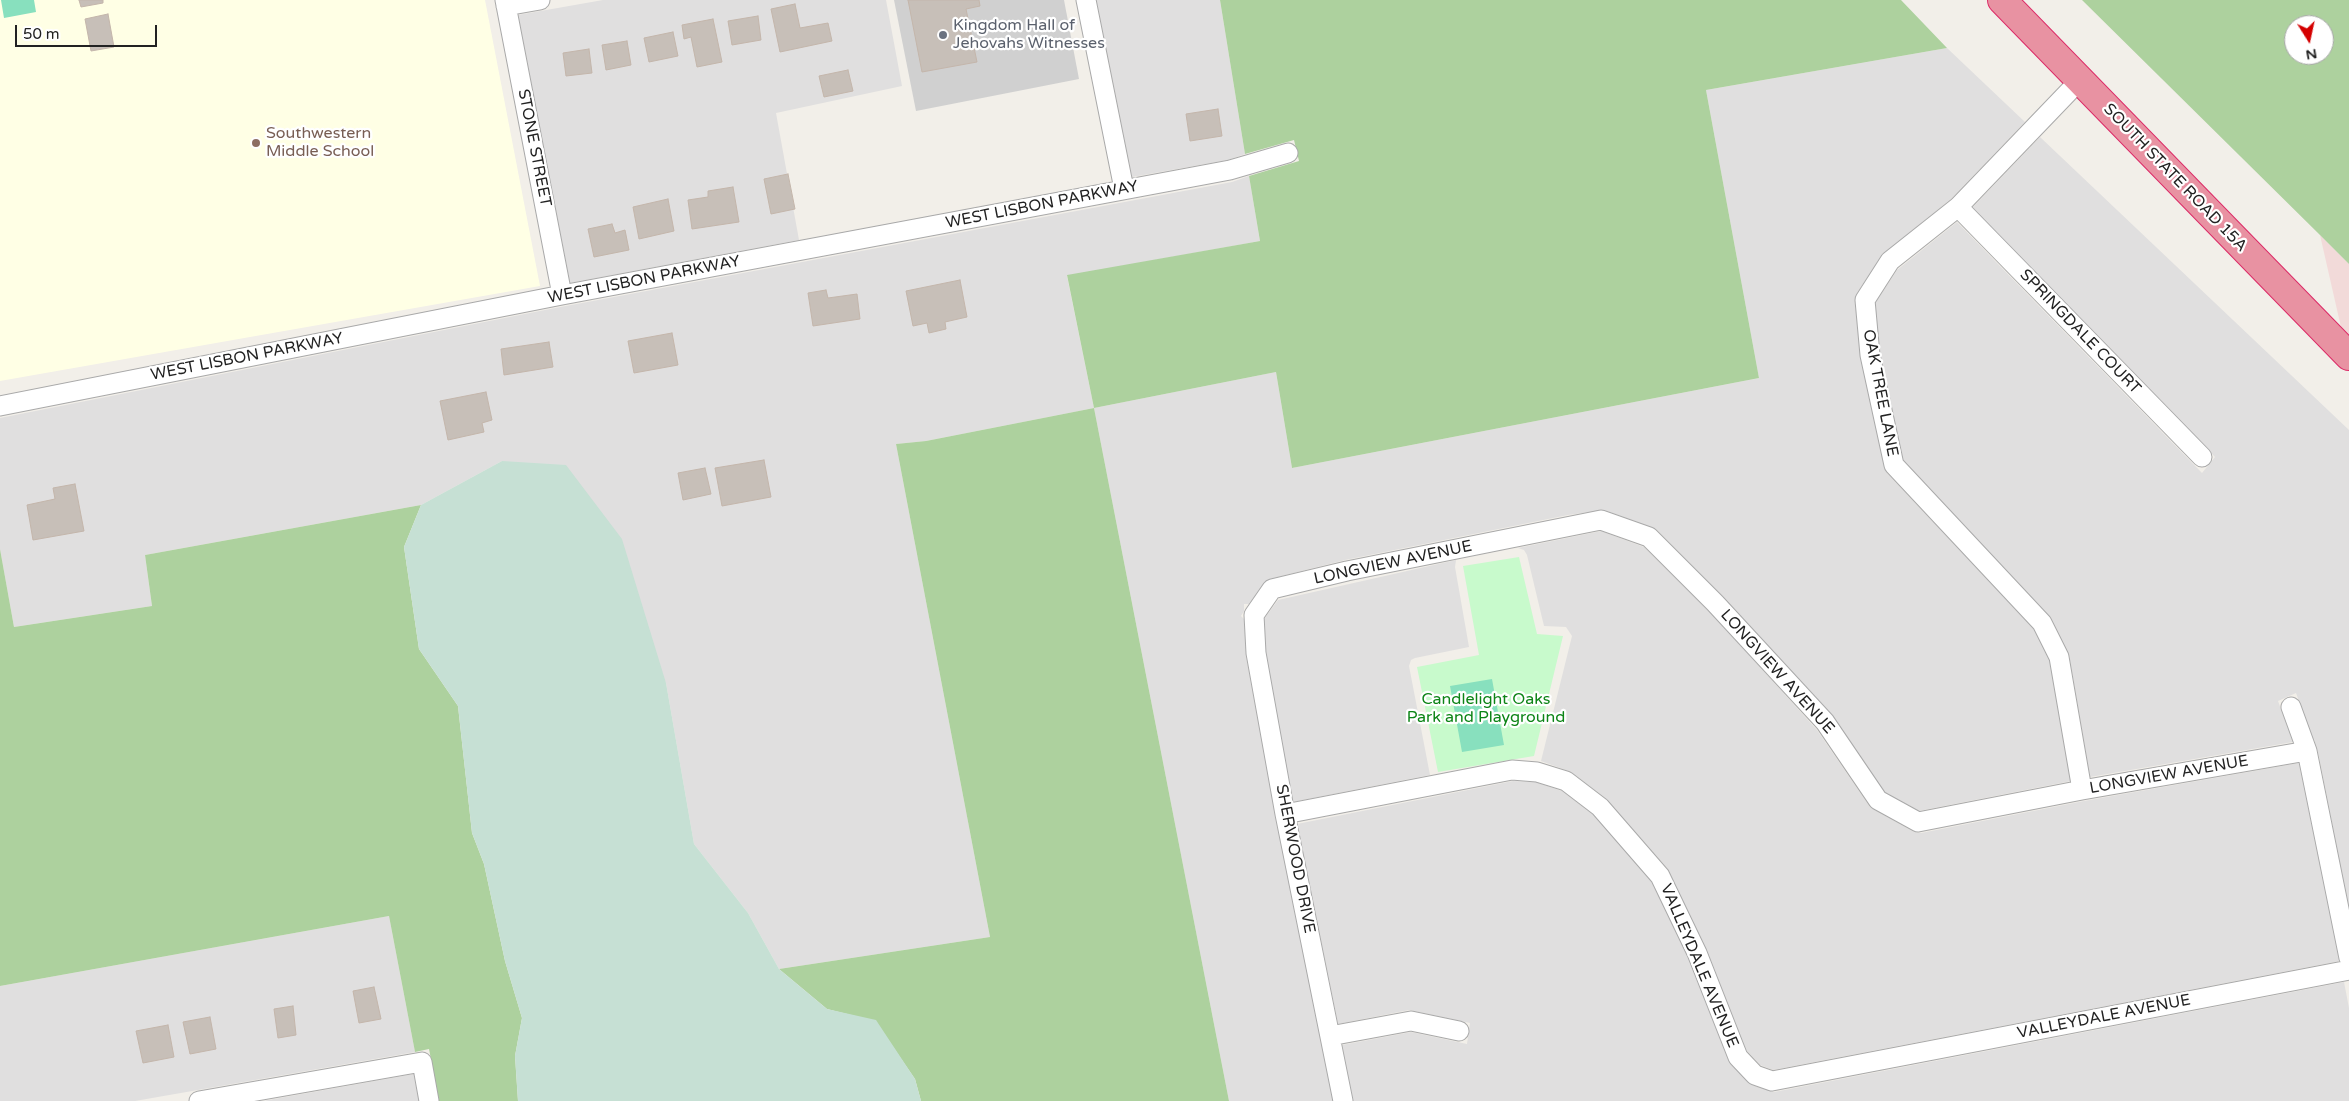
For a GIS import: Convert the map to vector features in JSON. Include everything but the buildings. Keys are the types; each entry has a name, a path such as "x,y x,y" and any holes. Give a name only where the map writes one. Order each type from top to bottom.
{"highway":[{"name":"SOUTH STATE ROAD 15A","path":"2002,0 2349,356"}],"street":[{"path":"506,3 540,0"},
{"path":"1086,0 1124,189"},
{"name":"STONE STREET","path":"506,3 562,295"},
{"name":"OAK TREE LANE","path":"2080,80 1958,207 1890,262 1865,300 1870,356 1894,465 2042,624 2055,649 2064,680 2082,790"},
{"name":"WEST LISBON PARKWAY","path":"0,406 562,295 1230,170 1288,153"},
{"name":"SPRINGDALE COURT","path":"1958,207 2202,457"},
{"name":"LONGVIEW AVENUE","path":"1254,615 1272,589 1347,571 1601,520 1649,537 1715,603 1825,722 1878,800 1918,822 2082,790 2307,751"},
{"name":"SHERWOOD DRIVE","path":"1254,615 1256,653 1285,814 1343,1101"},
{"path":"2291,708 2307,751 2349,958"},
{"name":"VALLEYDALE AVENUE","path":"1285,814 1512,770 1537,772 1566,781 1600,807 1660,876 1697,953 1738,1057 1755,1075 1772,1081 2349,970"},
{"path":"1330,1036 1410,1021 1459,1031"},
{"path":"199,1101 422,1062 429,1101"}],"shaded area":[{"name":"Southwestern Middle School","path":"0,0 485,0 540,286 0,381"},
{"path":"603,0 886,0 902,86 776,113 799,240 570,283 518,15"},
{"path":"894,0 1064,0 1079,79 916,111"},
{"path":"1096,0 1220,0 1245,154 1228,160 1132,177"},
{"path":"1947,48 2025,122 1951,199 1882,255 1857,293 1855,300 1861,358 1887,473 2035,630 2050,661 2071,781 1919,811 1884,792 1831,715 1721,595 1656,529 1604,510 1568,515 1345,560 1270,579 1265,582 1249,604 1244,604 1244,611 1241,616 1245,620 1246,655 1278,827 1333,1101 1229,1101 1094,408 1276,372 1292,468 1759,378 1706,90"},
{"path":"2040,137 2349,430 2349,910 2319,757 2296,693 2278,701 2293,742 2090,777 2069,655 2051,618 1903,460 1880,353 1875,303 1897,270 1957,222 2202,473 2215,457 1972,208"},
{"path":"1249,176 1260,241 1067,276 1094,408 926,441 896,444 990,937 779,969 748,913 694,844 666,683 502,461 421,505 145,555 152,606 14,627 0,549 0,418 555,308 1232,182"},
{"path":"2320,235 2349,264 2349,342 2343,336"},
{"path":"502,461 566,465 622,539 666,683 694,844 748,913 779,969 827,1009 876,1020 915,1079 921,1101 518,1101 515,1056 522,1018 505,961 484,864 472,833 458,706 419,649 404,547 421,505"},
{"path":"1601,531 1644,547 1709,611 1817,730 1870,807 1914,832 1921,833 2084,801 2299,763 2340,961 1773,1070 1760,1065 1746,1050 1705,948 1667,868 1605,798 1571,772 1541,761 1572,636 1566,627 1544,626 1527,555 1524,550 1518,548"},
{"path":"1456,560 1455,567 1469,647 1415,658 1411,660 1409,666 1430,775 1293,802 1265,652 1264,619 1278,600"},
{"path":"1513,781 1536,782 1562,791 1594,815 1653,882 1688,957 1729,1061 1752,1085 1774,1092 2344,982 2349,1008 2349,1101 1353,1101 1342,1045 1411,1032 1467,1044 1470,1023 1409,1010 1338,1024 1297,824"},
{"path":"389,916 415,1052 135,1101 0,1101 0,986"},
{"path":"414,1074 419,1101 263,1101"}],"green space":[{"path":"1,0 34,0 36,12 4,18"},
{"path":"1220,0 1901,0 1947,48 1706,90 1759,378 1292,468 1276,372 1094,408 1067,275 1260,241 1249,176 1299,161 1294,140 1245,154"},
{"path":"2082,0 2349,0 2349,264"},
{"path":"1094,408 1229,1101 921,1101 915,1079 875,1021 827,1009 779,969 990,937 896,444 926,441"},
{"path":"421,505 404,547 419,649 458,706 472,833 484,864 505,961 522,1018 515,1056 518,1101 439,1101 429,1049 415,1052 389,916 0,986 0,549 14,627 152,606 145,555"},
{"name":"Candlelight Oaks Park and Playground","path":"1519,557 1537,634 1563,636 1534,756 1438,772 1417,667 1479,655 1463,566"},
{"path":"1492,679 1504,745 1462,752 1450,686"}],"place":[{"name":"Kingdom Hall of Jehovahs Witnesses","path":"943,35"},
{"name":"Southwestern Middle School","path":"256,143"}]}
